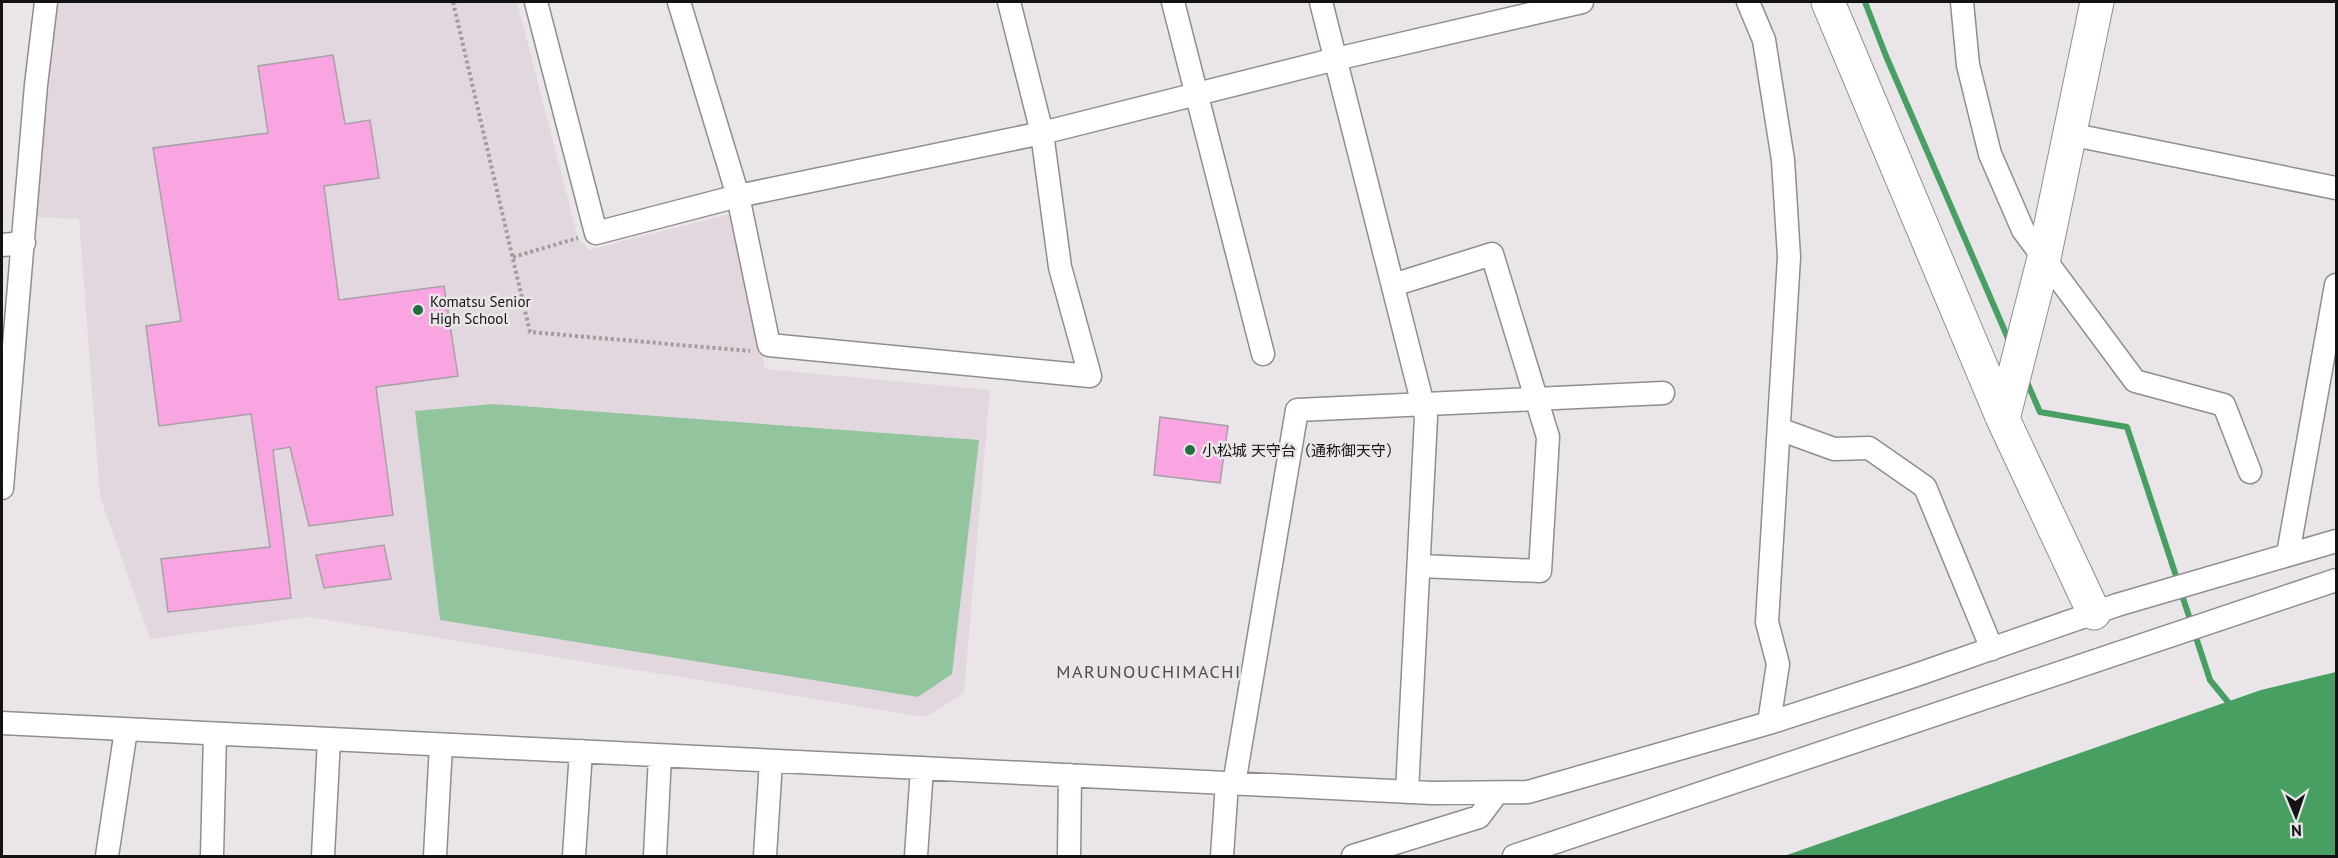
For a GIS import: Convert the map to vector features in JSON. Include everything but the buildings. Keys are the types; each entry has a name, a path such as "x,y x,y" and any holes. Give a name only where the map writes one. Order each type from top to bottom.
{"street":[{"path":"2,488 13,244 46,2"},
{"path":"536,2 596,233 738,196 1042,133 1336,59 1582,2"},
{"path":"679,2 738,196 769,345 1090,376 1060,267 1042,133 1009,2"},
{"path":"1173,2 1263,354"},
{"path":"1322,2 1426,417 1407,792"},
{"path":"1748,2 1764,40 1783,160 1788,257 1767,622 1778,664 1769,723"},
{"path":"1828,2 2006,404 2094,613"},
{"path":"1962,2 1968,65 1990,154 2040,273 2135,381 2224,405 2250,472"},
{"path":"2006,404 2040,273 2097,2"},
{"path":"2069,134 2337,188"},
{"path":"1394,285 1492,254 1548,437 1540,571 1419,566"},
{"path":"2288,554 2337,285"},
{"path":"1222,856 1231,783 1297,410 1663,393"},
{"path":"1779,429 1834,449 1869,448 1925,487 1992,649"},
{"path":"2,723 1407,792 1528,792 1769,723 2094,613 2337,541"},
{"path":"1514,856 2337,580"},
{"path":"107,856 126,730"},
{"path":"212,856 215,734"},
{"path":"323,856 329,740"},
{"path":"435,856 441,745"},
{"path":"574,856 580,752"},
{"path":"655,856 660,756"},
{"path":"765,856 771,761"},
{"path":"916,856 922,768"},
{"path":"1069,856 1070,775"},
{"path":"1353,856 1479,817 1497,793"}],"path":[{"path":"453,2 530,332 758,352 769,345"},
{"path":"513,257 596,233"}],"shaded area":[{"name":"Komatsu Senior High School","path":"41,2 517,2 578,238 589,250 729,214 765,369 990,390 964,693 925,717 309,617 150,639 100,496 79,219 35,217"},
{"path":"493,404 979,440 952,674 918,697 440,620 415,411"},
{"path":"2336,672 2336,856 1784,856 2261,690"}],"waterway":[{"path":"1865,2 1886,56 2010,343"},
{"path":"2026,380 2040,412 2127,427 2178,582"},
{"path":"2181,592 2210,680 2232,707"}],"place":[{"name":"Komatsu Senior High School","path":"418,310"},
{"name":"小松城 天守台（通称御天守）","path":"1190,450"}],"district":[{"name":"MARUNOUCHIMACHI","path":"1149,671"}]}
